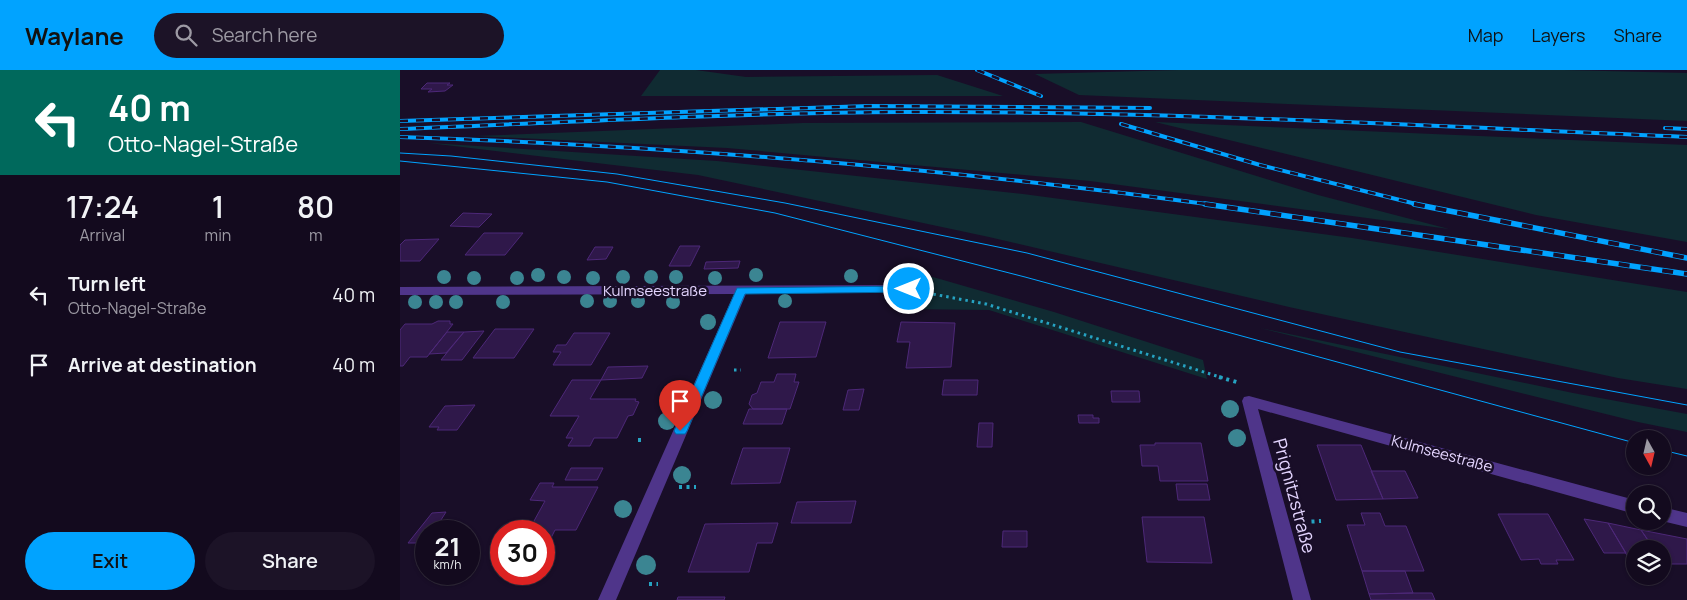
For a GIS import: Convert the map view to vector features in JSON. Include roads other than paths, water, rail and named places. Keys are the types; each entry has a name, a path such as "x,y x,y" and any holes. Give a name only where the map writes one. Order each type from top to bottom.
{"street":[{"name":"Kulmseestraße","path":"400,291 909,289"},
{"path":"607,600 741,290"},
{"name":"Kulmseestraße","path":"1249,401 1626,505"},
{"name":"Prignitzstraße","path":"1249,401 1302,600"},
{"path":"1671,516 1687,520"}],"tram line":[{"path":"400,153 451,156 617,174 785,203 1027,253 1400,352 1687,405"},
{"path":"400,161 607,182 775,213 1025,277 1626,441"},
{"path":"1671,452 1687,456"}],"railway":[{"path":"977,70 1041,96"},
{"path":"400,121 869,106 1150,108"},
{"path":"400,129 778,114 1002,112 1295,120 1687,137"},
{"path":"1121,124 1260,165 1420,205"},
{"path":"1665,128 1687,129"},
{"path":"400,137 604,146 808,160 1011,180 1214,205"},
{"path":"1205,204 1687,274"},
{"path":"1414,204 1687,258"}]}
